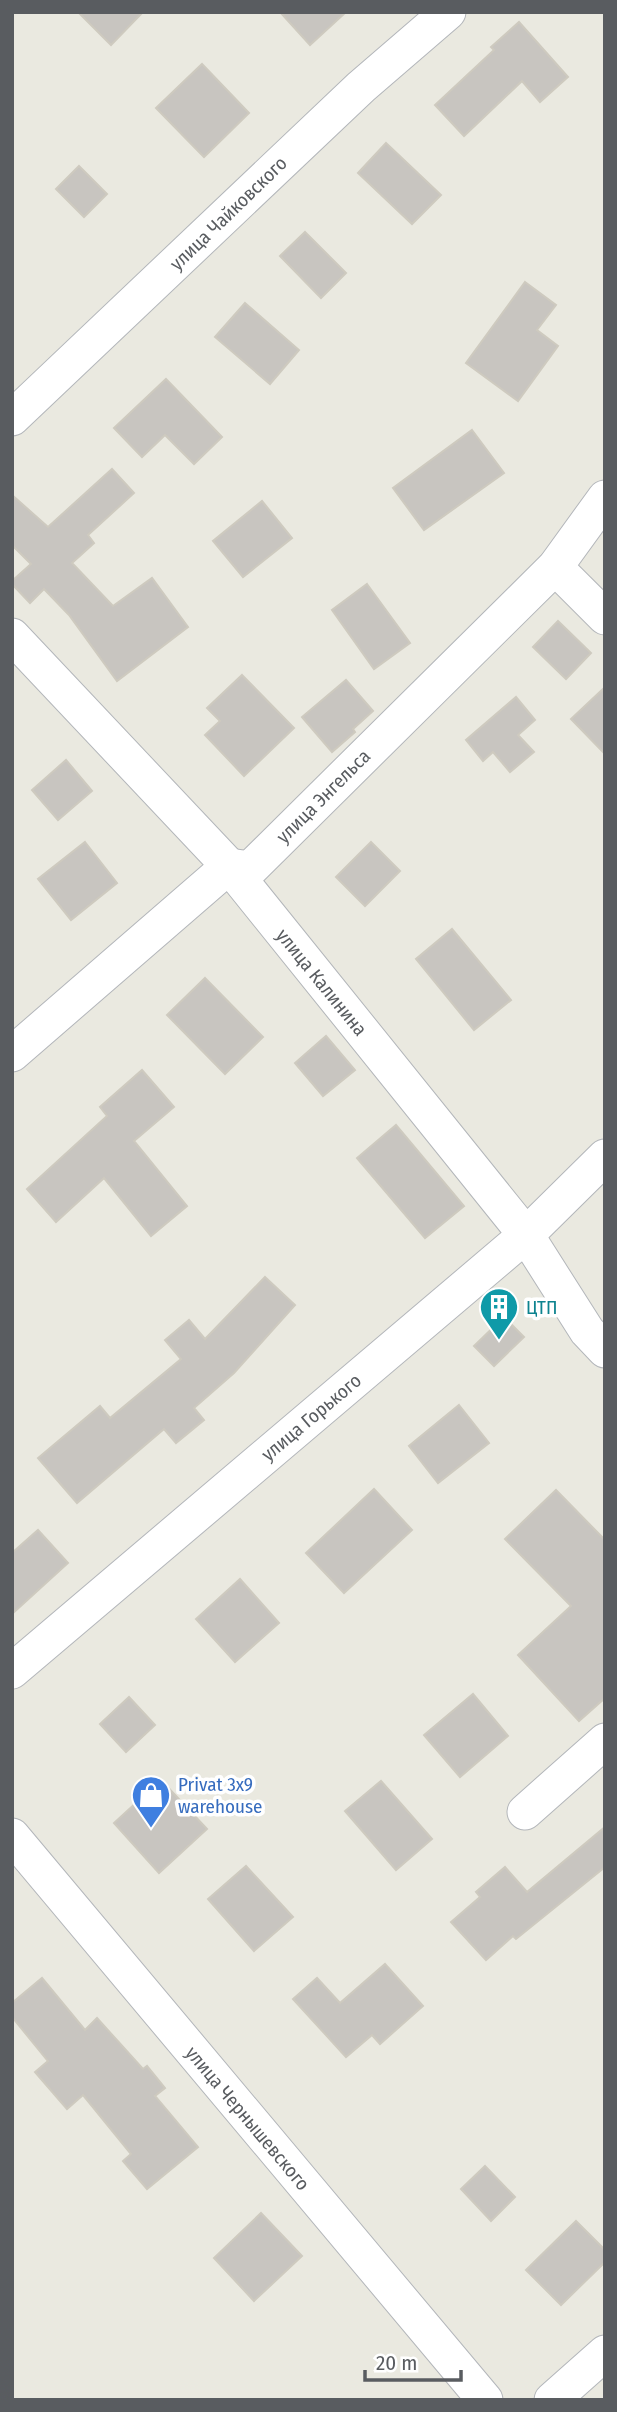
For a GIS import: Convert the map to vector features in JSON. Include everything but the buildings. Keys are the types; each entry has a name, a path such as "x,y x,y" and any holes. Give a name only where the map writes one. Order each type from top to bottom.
{"street":[{"name":"улица Чайковского","path":"12,418 360,87 448,12"},
{"name":"улица Энгельса","path":"12,1054 229,866 250,869 555,567 605,498"},
{"path":"555,567 605,617"},
{"name":"улица Калинина","path":"12,636 229,866 526,1235 587,1331 605,1350"},
{"name":"улица Горького","path":"12,1671 526,1235 605,1157"},
{"path":"525,1812 605,1741"},
{"name":"улица Чернышевского","path":"12,1836 485,2400"},
{"path":"552,2400 605,2353"}],"place":[{"name":"ЦТП","path":"499,1341"},
{"name":"Privat 3x9 warehouse","path":"151,1829"}]}
